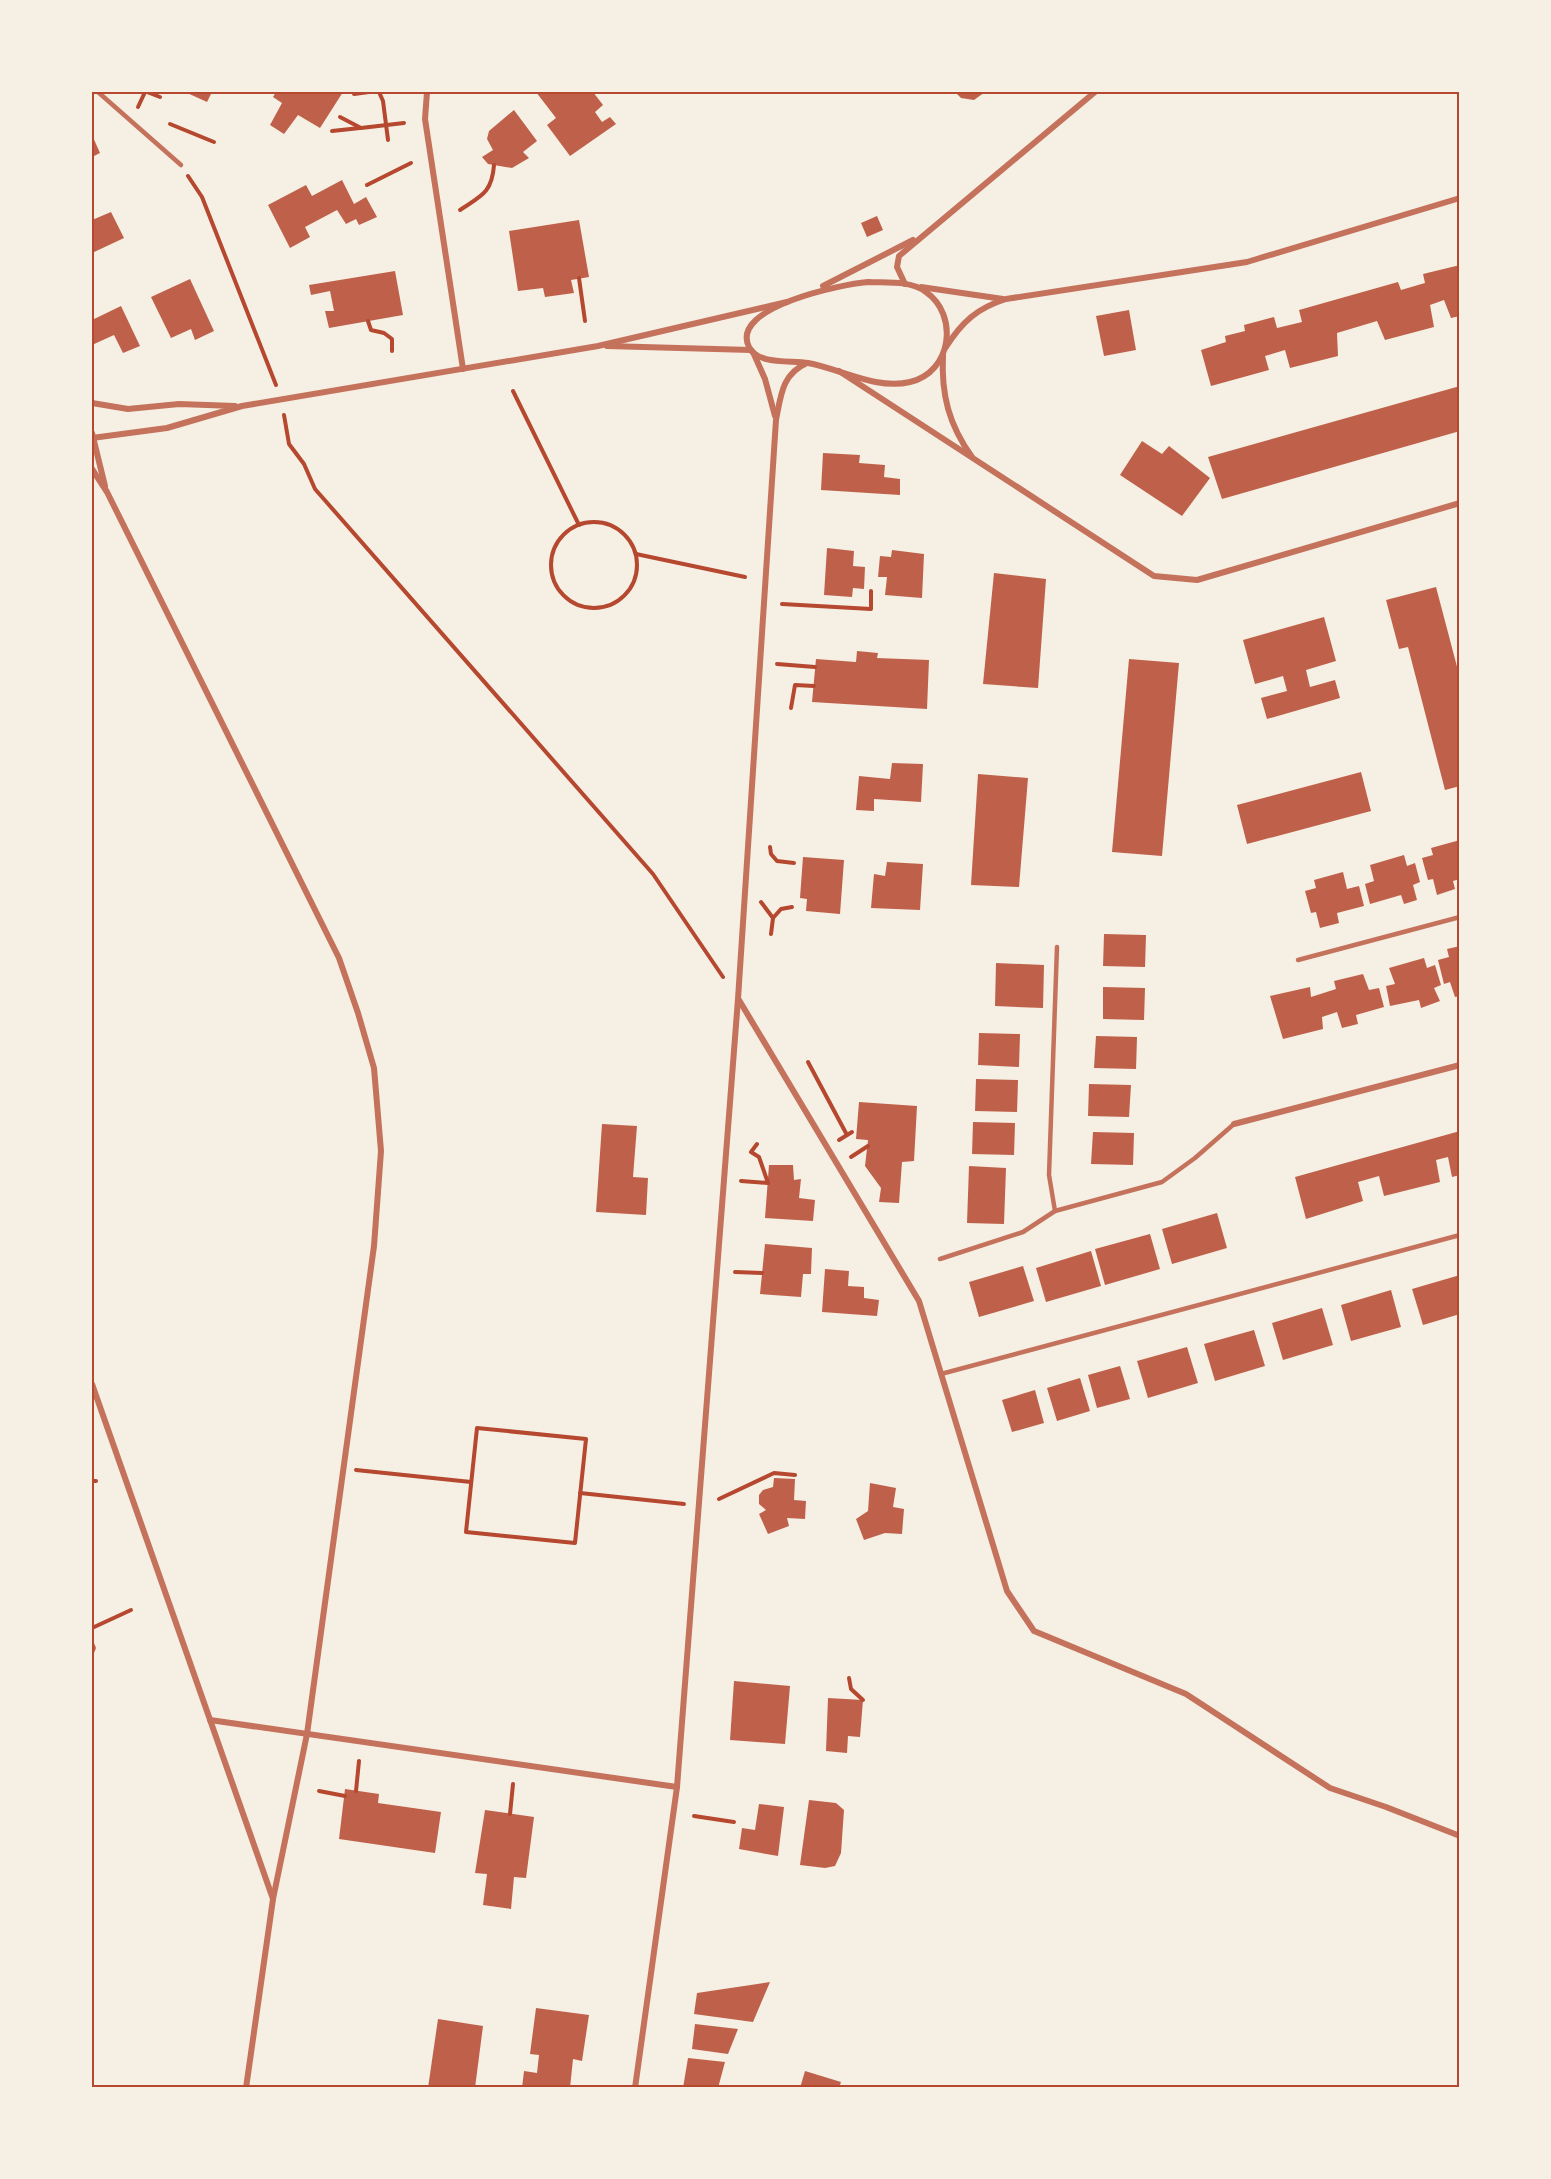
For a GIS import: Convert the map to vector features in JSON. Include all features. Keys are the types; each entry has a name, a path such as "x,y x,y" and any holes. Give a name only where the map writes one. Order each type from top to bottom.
{"street":[{"path":"427,92 425,119 463,369"},
{"path":"974,460 957,436 950,421 944,396 944,351 947,326 943,313 931,296 909,284 899,275 899,256 1086,95 1095,92"},
{"path":"598,346 752,351 765,358 807,363 884,383 912,381 930,371 972,314 1006,299 1247,262 1460,198"},
{"path":"107,492 92,436 167,428 242,406 598,346 787,302 921,235"},
{"path":"809,293 845,284 909,284 1006,299"},
{"path":"776,420 765,379 747,335 750,325 787,302"},
{"path":"635,2088 677,1787 738,999 776,420 783,385 789,373 807,363"},
{"path":"839,371 1154,576 1197,580 1460,503"},
{"path":"92,403 128,409 178,404 242,406"},
{"path":"92,469 107,492 339,958 374,1068 381,1151 374,1246 307,1734 273,1899 246,2088"},
{"path":"738,999 919,1301 1008,1591 1034,1630 1186,1694 1330,1788 1460,1836"},
{"path":"1234,1124 1460,1065"},
{"path":"92,1384 273,1899"},
{"path":"210,1720 677,1787"}],"lane":[{"path":"98,92 181,165"},
{"path":"1298,960 1460,917"},
{"path":"1055,1211 1049,1175 1057,947"},
{"path":"940,1259 1023,1232 1055,1211 1162,1182 1196,1158 1234,1124"},
{"path":"941,1374 1460,1235"}],"path":[{"path":"135,114 146,92 160,97"},
{"path":"354,94 369,92"},
{"path":"379,92 383,101 388,140"},
{"path":"340,117 361,128"},
{"path":"332,131 404,123"},
{"path":"170,124 214,142"},
{"path":"367,184 411,163"},
{"path":"181,165 202,197 281,399 289,444 304,464 315,489 653,874 738,999"},
{"path":"460,210 485,193 493,183 494,165"},
{"path":"579,278 585,321"},
{"path":"368,321 371,330 384,333 392,339 392,351"},
{"path":"513,391 579,525"},
{"path":"594,522 615,528 630,540 636,554 637,573 631,587 622,598 609,605 591,608 576,604 563,594 554,582 551,567 558,542 566,532 579,525 594,522"},
{"path":"636,554 745,577"},
{"path":"782,604 871,609 871,591"},
{"path":"777,664 816,667"},
{"path":"791,708 795,685 814,686"},
{"path":"770,847 771,854 777,861 794,863"},
{"path":"760,902 773,918"},
{"path":"771,934 773,918 781,909 792,907"},
{"path":"808,1062 847,1135"},
{"path":"833,1144 852,1132"},
{"path":"741,1181 768,1183 759,1157 751,1152 757,1144"},
{"path":"843,1162 868,1146"},
{"path":"735,1272 762,1273"},
{"path":"477,1428 586,1439 575,1542 466,1532 471,1482 477,1428"},
{"path":"344,1468 471,1482"},
{"path":"718,1499 774,1473 795,1475"},
{"path":"580,1493 697,1506"},
{"path":"92,1628 131,1610"},
{"path":"849,1678 851,1689 863,1701"},
{"path":"356,1791 359,1761"},
{"path":"510,1814 513,1784"},
{"path":"319,1791 345,1796"},
{"path":"694,1816 734,1822"}],"building":[{"path":"185,92 212,92 207,102"},
{"path":"276,92 343,92 320,128 298,115 284,134 270,125 282,103 273,97"},
{"path":"536,92 593,92 603,105 595,112 602,122 610,117 616,124 570,156 547,125 556,118"},
{"path":"955,92 985,92 974,100 961,98"},
{"path":"514,110 537,141 523,152 529,158 512,168 488,164 482,157 493,150 487,139 489,131"},
{"path":"92,135 100,153 92,157"},
{"path":"342,180 354,204 366,197 377,217 359,225 356,219 346,224 337,210 305,227 310,237 290,248 268,205 306,185 312,196"},
{"path":"111,212 124,238 92,253 92,220"},
{"path":"877,216 883,230 867,237 861,223"},
{"path":"579,220 589,277 571,280 574,293 545,297 543,288 518,291 509,231"},
{"path":"1460,265 1460,316 1451,318 1444,300 1430,305 1434,327 1385,340 1377,321 1337,333 1338,356 1290,368 1285,350 1265,356 1269,370 1211,386 1201,350 1226,342 1225,336 1245,331 1244,325 1274,317 1277,328 1302,322 1299,310 1398,282 1401,290 1425,283 1423,274"},
{"path":"395,271 403,315 329,328 325,311 334,311 330,291 311,295 309,285"},
{"path":"190,279 214,331 195,340 191,329 171,338 151,297"},
{"path":"121,306 140,346 123,353 114,335 92,345 92,320"},
{"path":"1129,310 1136,350 1104,356 1096,316"},
{"path":"1460,386 1460,431 1222,499 1208,457"},
{"path":"1142,441 1162,454 1169,446 1210,478 1182,516 1120,475"},
{"path":"823,453 860,455 859,463 885,465 884,477 900,479 900,495 821,490"},
{"path":"827,548 854,551 853,566 865,567 864,589 853,588 852,597 824,595"},
{"path":"892,550 924,554 922,598 885,595 887,577 878,577 880,556 891,557"},
{"path":"994,573 1046,579 1038,688 983,684"},
{"path":"1436,587 1460,678 1460,786 1445,790 1408,647 1399,649 1386,600"},
{"path":"1324,617 1336,661 1306,670 1310,687 1335,680 1340,698 1267,719 1261,698 1287,691 1283,676 1255,684 1243,640"},
{"path":"857,651 878,653 877,658 929,660 927,709 812,702 816,659 856,662"},
{"path":"1129,659 1179,663 1162,856 1112,852"},
{"path":"892,763 923,764 921,802 874,799 874,811 856,810 859,776 890,779"},
{"path":"1361,772 1371,811 1247,844 1237,805"},
{"path":"978,774 1028,778 1019,887 971,885"},
{"path":"1460,840 1460,879 1453,881 1455,889 1437,895 1433,879 1428,880 1422,858 1433,855 1431,848"},
{"path":"1404,855 1407,866 1415,863 1420,882 1413,885 1417,900 1404,904 1401,895 1370,904 1365,884 1374,881 1370,865"},
{"path":"803,857 844,860 840,914 806,911 807,899 800,898"},
{"path":"887,862 923,864 920,910 871,908 874,874 885,876"},
{"path":"1343,872 1347,889 1359,886 1364,906 1337,913 1339,923 1320,928 1316,912 1311,913 1305,891 1316,888 1314,880"},
{"path":"1104,934 1146,935 1145,967 1103,966"},
{"path":"1460,946 1460,996 1455,997 1450,982 1444,984 1438,960 1449,957 1447,949"},
{"path":"1424,958 1427,968 1435,965 1441,985 1434,988 1440,1001 1421,1008 1419,1000 1390,1006 1386,986 1395,984 1389,968"},
{"path":"996,963 1044,965 1043,1008 995,1006"},
{"path":"1363,974 1369,990 1379,988 1384,1007 1356,1015 1358,1024 1342,1028 1337,1012 1322,1017 1323,1029 1283,1039 1270,996 1310,987 1311,997 1336,989 1334,981"},
{"path":"1103,987 1145,988 1144,1020 1103,1019"},
{"path":"979,1033 1020,1034 1019,1067 978,1065"},
{"path":"1096,1036 1137,1037 1136,1069 1094,1068"},
{"path":"976,1079 1018,1080 1017,1112 975,1111"},
{"path":"1089,1084 1131,1085 1129,1117 1088,1116"},
{"path":"859,1102 917,1106 914,1161 902,1162 899,1203 879,1202 881,1188 865,1166 868,1140 856,1139"},
{"path":"973,1122 1015,1123 1014,1155 972,1154"},
{"path":"602,1124 637,1126 633,1177 648,1178 646,1215 596,1212"},
{"path":"1460,1131 1460,1175 1452,1177 1448,1157 1436,1160 1440,1182 1384,1196 1379,1176 1358,1182 1363,1201 1306,1219 1295,1177"},
{"path":"1093,1132 1134,1133 1133,1165 1091,1164"},
{"path":"769,1165 793,1165 794,1180 801,1179 799,1198 815,1200 813,1221 765,1218"},
{"path":"969,1166 1006,1168 1004,1224 967,1223"},
{"path":"1217,1213 1227,1248 1172,1264 1162,1229"},
{"path":"1150,1234 1160,1269 1105,1285 1095,1249"},
{"path":"765,1244 812,1248 811,1274 803,1274 801,1297 760,1294"},
{"path":"1091,1251 1101,1286 1046,1302 1036,1268"},
{"path":"1023,1266 1034,1301 979,1317 969,1282"},
{"path":"825,1269 849,1271 848,1286 864,1287 864,1298 879,1300 877,1316 822,1312"},
{"path":"1460,1275 1460,1314 1423,1325 1412,1289"},
{"path":"1391,1290 1401,1327 1351,1341 1341,1305"},
{"path":"1322,1308 1333,1345 1283,1360 1272,1323"},
{"path":"1254,1330 1265,1366 1215,1381 1204,1344"},
{"path":"1187,1347 1198,1383 1148,1398 1137,1361"},
{"path":"1120,1366 1130,1399 1097,1408 1088,1375"},
{"path":"1080,1378 1090,1411 1057,1421 1047,1388"},
{"path":"1035,1390 1044,1423 1012,1432 1002,1400"},
{"path":"774,1478 795,1479 794,1500 806,1501 805,1519 787,1518 789,1526 768,1534 759,1514 766,1510 759,1504 759,1495 763,1490 773,1487"},
{"path":"870,1483 896,1488 893,1507 904,1509 902,1534 885,1533 864,1540 856,1519 868,1511"},
{"path":"92,1638 96,1648 92,1658"},
{"path":"734,1681 790,1686 785,1744 730,1740"},
{"path":"828,1698 863,1700 860,1737 848,1736 847,1753 826,1751"},
{"path":"345,1789 379,1794 378,1803 441,1812 435,1853 339,1839"},
{"path":"809,1800 836,1803 844,1810 841,1853 835,1866 825,1868 800,1865"},
{"path":"759,1804 784,1807 778,1856 739,1849 742,1828 755,1830"},
{"path":"485,1810 534,1817 526,1878 514,1877 511,1909 483,1905 487,1874 475,1873"},
{"path":"770,1982 753,2022 694,2014 697,1993"},
{"path":"536,2008 589,2015 582,2061 573,2059 570,2088 522,2088 524,2071 537,2073 539,2055 530,2054"},
{"path":"438,2019 483,2026 475,2088 428,2088"},
{"path":"695,2024 738,2029 728,2054 692,2049"},
{"path":"688,2058 725,2062 718,2088 683,2088"},
{"path":"805,2071 841,2082 839,2088 800,2088"}]}
